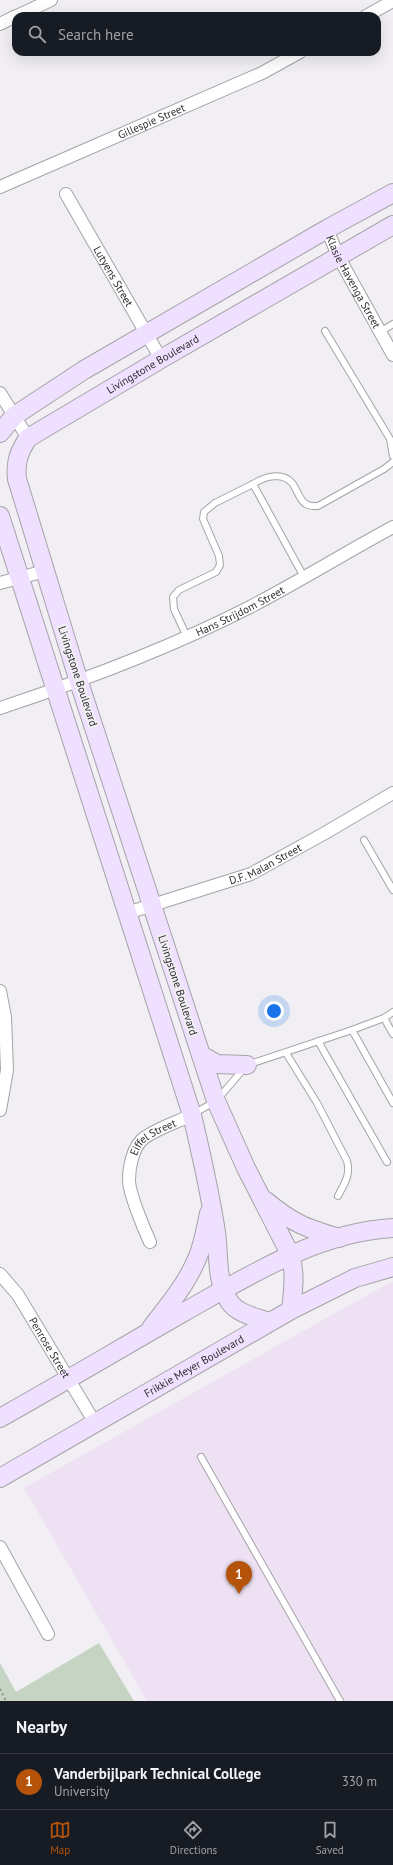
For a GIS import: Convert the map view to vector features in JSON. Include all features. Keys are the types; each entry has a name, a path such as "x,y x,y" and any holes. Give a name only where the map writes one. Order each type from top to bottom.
{"street":[{"path":"25,12 51,0"},
{"path":"373,12 393,1"},
{"path":"0,24 12,18"},
{"name":"Gillespie Street","path":"0,186 262,73 293,56"},
{"path":"0,434 14,416 84,370 327,229 393,193"},
{"name":"Lutyens Street","path":"66,194 161,359"},
{"name":"Livingstone Boulevard","path":"291,1310 293,1264 290,1254 216,1101 79,682 45,571 16,468 19,451 28,438 393,225"},
{"name":"Klasie Havenga Street","path":"327,229 338,256 393,355"},
{"path":"0,393 28,438"},
{"path":"0,516 192,1115 211,1204 223,1290 229,1302 235,1308 269,1322"},
{"name":"Hans Strijdom Street","path":"0,708 79,682 187,637 250,606 393,527"},
{"path":"0,583 45,571"},
{"name":"D.F. Malan Street","path":"127,913 250,874 325,833 393,793"},
{"path":"0,991 5,1017 6,1070 0,1110"},
{"path":"201,1055 217,1064 247,1065"},
{"name":"Eiffel Street","path":"150,1242 143,1226 129,1181 136,1147 144,1138 192,1115"},
{"path":"262,1198 278,1212 304,1228 339,1238"},
{"path":"147,1333 182,1286 193,1267 202,1245 211,1204"},
{"path":"0,1418 223,1290 290,1254 357,1233 393,1228"},
{"name":"Frikkie Meyer Boulevard","path":"0,1478 291,1310 355,1278 393,1267"},
{"name":"Penrose Street","path":"0,1274 18,1295 95,1423"},
{"path":"0,1547 48,1634"}],"lane":[{"path":"380,332 393,324"},
{"path":"325,331 390,439 393,456"},
{"path":"187,637 174,609 173,597 179,590 216,572 220,565 219,556 203,519 204,512 215,504 259,480 274,476 282,477 291,482 304,504 318,506 384,469 393,462"},
{"path":"253,484 304,577"},
{"path":"364,840 393,890"},
{"path":"192,1115 216,1101 247,1065 352,1030 384,1018 393,1012"},
{"path":"384,1018 393,1034"},
{"path":"352,1030 393,1103"},
{"path":"318,1041 387,1162"},
{"path":"286,1053 317,1103 347,1161 349,1169 348,1176 338,1196"},
{"path":"201,1457 340,1701"}],"path":[{"path":"0,1689 6,1701"}],"shaded area":[{"path":"393,1282 393,1701 147,1701 24,1488"}],"green space":[{"path":"99,1643 134,1701 0,1701 0,1663 16,1692"}],"place":[{"name":"Vanderbijlpark Technical College","path":"239,1594"}]}
